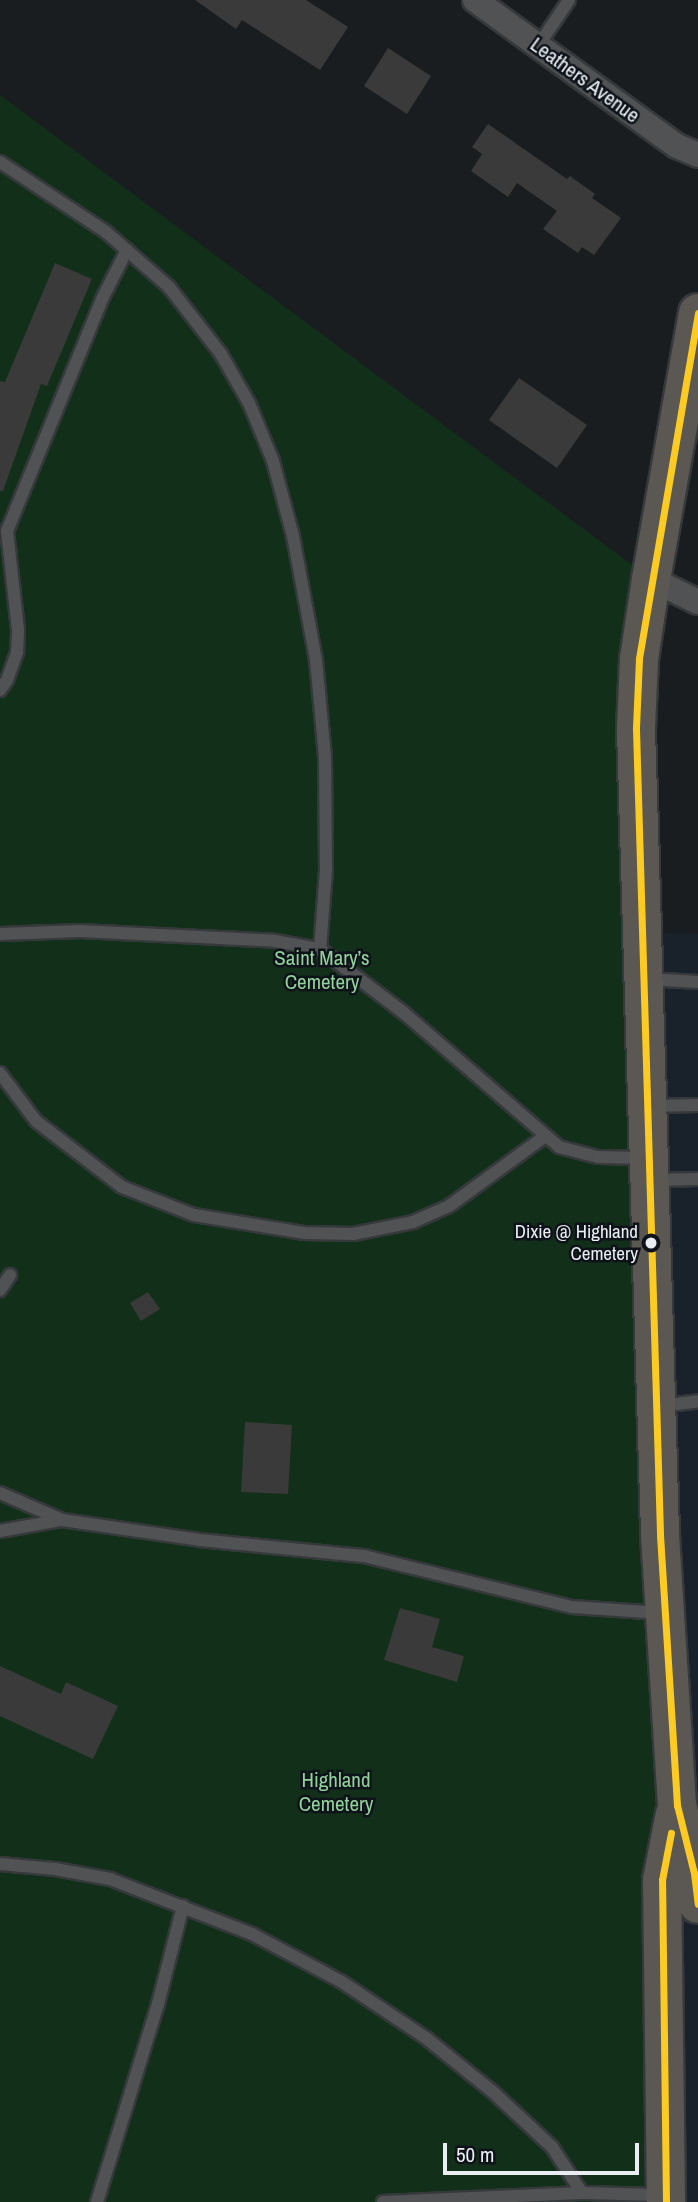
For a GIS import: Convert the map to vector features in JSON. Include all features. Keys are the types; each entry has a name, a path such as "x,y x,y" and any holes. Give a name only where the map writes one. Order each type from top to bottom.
{"main road":[{"path":"698,313 639,659 636,729 656,1406 665,1613 677,1805 694,1873 698,1904"},
{"path":"666,2198 662,1880 677,1805"}],"street":[{"name":"Leathers Avenue","path":"475,0 677,146 698,155"},
{"path":"651,579 698,603"}],"lane":[{"path":"538,46 569,0"},
{"path":"0,162 106,232 169,287 221,354 249,403 273,461 293,536 316,660 325,783 326,870 320,949"},
{"path":"0,690 7,680 17,652 18,631 7,531 103,297 127,250"},
{"path":"0,934 80,931 275,941 320,949 404,1013 544,1137 559,1147 698,1179"},
{"path":"644,979 698,982"},
{"path":"0,1073 36,1121 122,1187 194,1215 304,1233 353,1234 413,1222 449,1206 544,1137"},
{"path":"647,1106 698,1105"},
{"path":"0,1290 10,1275"},
{"path":"656,1406 698,1401"},
{"path":"0,1493 62,1520 200,1539 363,1556 572,1607 665,1613"},
{"path":"0,1531 62,1520"},
{"path":"0,1864 55,1869 110,1880 252,1934 331,1976 426,2038 493,2091 552,2147 582,2193"},
{"path":"97,2202 158,2004 183,1906"},
{"path":"383,2202 582,2193 666,2198"}],"shaded area":[{"path":"642,932 698,934 698,2202 666,2202"}],"green space":[{"path":"0,95 651,579 645,1006 666,2202 0,2202"}],"building":[{"path":"195,0 306,0 348,27 320,70 242,20 236,29"},
{"path":"388,48 431,76 407,114 364,86"},
{"path":"488,124 567,179 570,176 595,194 592,198 621,218 594,255 582,247 578,253 543,229 557,211 517,183 508,197 471,171 482,154 472,147"},
{"path":"55,263 92,279 47,386 41,384 3,491 0,491 0,381 5,382"},
{"path":"519,378 587,425 557,468 489,420"},
{"path":"148,1292 160,1309 141,1321 130,1303"},
{"path":"245,1422 292,1425 288,1494 241,1492"},
{"path":"400,1608 440,1619 432,1647 464,1656 457,1682 384,1660"},
{"path":"0,1666 61,1694 66,1682 118,1706 93,1759 0,1716"}],"transit line":[{"path":"698,313 639,659 636,729 660,1535 677,1805 694,1873 698,1904"},
{"path":"666,2202 662,1880 671,1833"}],"place":[{"name":"Dixie @ Highland Cemetery","path":"651,1243"}],"park label":[{"name":"Saint Mary’s Cemetery","path":"322,970"},
{"name":"Highland Cemetery","path":"336,1792"}]}
